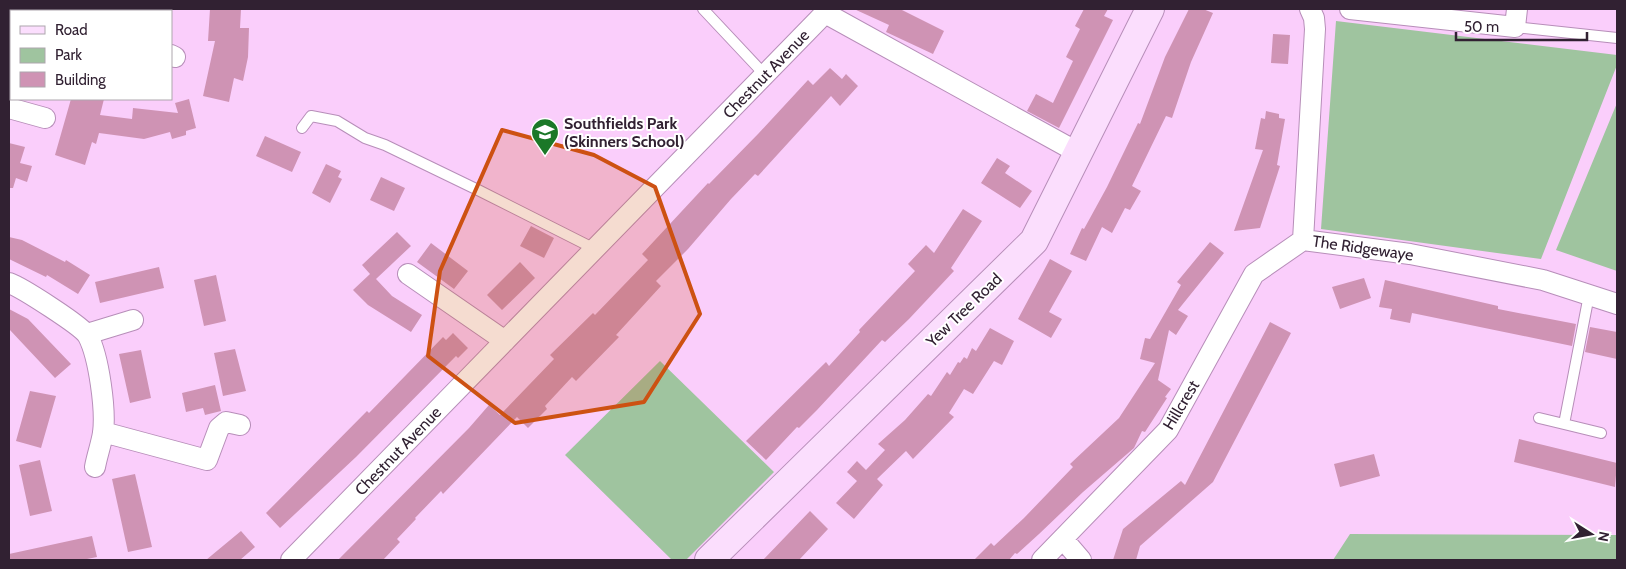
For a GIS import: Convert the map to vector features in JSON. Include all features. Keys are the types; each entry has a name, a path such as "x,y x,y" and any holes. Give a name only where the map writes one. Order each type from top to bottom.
{"street":[{"name":"Yew Tree Road","path":"708,560 1034,241 1150,9"},
{"name":"The Ridgewaye","path":"1315,9 1303,240 1420,256 1543,280 1617,304"},
{"path":"1350,9 1516,18"},
{"name":"Chestnut Avenue","path":"291,560 825,13 1077,152"},
{"path":"9,108 45,118"},
{"name":"Hillcrest","path":"1042,560 1168,430 1254,274 1303,240"},
{"path":"408,274 505,341"},
{"path":"9,283 39,300 87,334 95,357 102,404 103,432 95,467"},
{"path":"87,334 134,320"},
{"path":"103,432 207,460 219,428 226,422 240,425"},
{"path":"1063,539 1081,560"}],"lane":[{"path":"703,9 765,75"},
{"path":"1516,18 1617,38"},
{"path":"302,128 312,116 337,121 365,138 478,190 595,249"},
{"path":"1564,424 1589,295"},
{"path":"1540,418 1601,433"}],"highlighted area":[{"path":"502,130 594,155 655,187 700,314 644,402 515,423 428,356 440,271"}],"green space":[{"path":"1336,21 1617,55 1617,65 1541,259 1321,229"},
{"path":"1617,103 1617,271 1556,250"},
{"path":"660,361 774,472 686,560 672,560 565,455"},
{"path":"1350,534 1617,535 1617,560 1333,560"}],"building":[{"path":"210,9 241,9 240,28 249,28 248,57 243,81 234,78 229,102 203,96 215,41 208,41"},
{"path":"854,9 900,9 944,31 933,54 886,32 889,25"},
{"path":"1084,9 1108,9 1104,16 1113,20 1059,128 1027,111 1036,94 1053,103 1073,61 1066,57 1080,29 1075,26"},
{"path":"1189,9 1203,9 1213,13 1191,62 1172,118 1166,116 1132,186 1141,191 1130,210 1125,208 1112,233 1102,227 1086,261 1070,254 1082,228 1084,229 1107,187 1138,123 1140,124 1165,57"},
{"path":"1273,34 1290,35 1288,64 1271,63"},
{"path":"830,68 842,79 846,74 858,86 840,106 831,96 758,176 755,174 731,199 688,249 656,281 661,286 616,335 619,337 576,381 572,377 545,406 547,409 528,428 517,417 443,494 441,491 415,518 397,539 400,542 383,560 338,560 469,428 489,405 500,415 554,359 550,355 593,313 595,315 648,260 642,254 708,183 758,134 808,80 813,85"},
{"path":"189,99 196,128 186,131 186,135 172,139 170,132 144,139 99,133 96,144 92,142 85,165 55,155 71,100 104,100 100,115 132,119 133,108 178,113 175,103"},
{"path":"1266,111 1279,114 1279,118 1285,119 1277,165 1280,166 1260,228 1234,231 1263,150 1255,149 1261,118 1265,119"},
{"path":"265,136 301,152 292,172 256,156"},
{"path":"9,143 25,147 20,163 32,166 27,182 16,178 13,188 9,188"},
{"path":"997,158 1010,166 1005,173 1032,191 1020,208 981,183"},
{"path":"326,164 341,171 338,177 342,179 330,203 312,193"},
{"path":"381,177 405,188 394,211 370,200"},
{"path":"963,209 982,221 951,268 954,271 885,342 882,340 817,410 799,428 797,427 766,460 746,441 826,362 829,366 860,332 859,330 915,271 908,264 926,245 934,253"},
{"path":"531,226 554,238 544,258 520,246"},
{"path":"397,232 411,246 376,279 392,296 422,315 411,332 368,305 353,290 370,274 362,265"},
{"path":"9,237 22,240 65,262 66,260 90,275 78,294 47,275 46,277 9,259"},
{"path":"1210,242 1224,253 1178,310 1188,316 1176,335 1169,330 1158,380 1171,389 1145,432 1142,431 1134,448 1009,560 974,560 991,543 994,546 1024,518 1073,467 1070,464 1119,418 1155,363 1140,359 1145,338 1150,339 1181,285 1177,282"},
{"path":"431,243 468,271 454,289 417,262"},
{"path":"1050,259 1072,271 1049,312 1062,319 1051,338 1018,319"},
{"path":"520,262 535,278 502,310 487,295"},
{"path":"159,267 164,288 100,303 95,282"},
{"path":"216,275 226,321 204,326 194,280"},
{"path":"1364,278 1371,298 1340,309 1332,287"},
{"path":"1385,280 1498,306 1498,309 1576,324 1572,346 1412,313 1410,323 1390,319 1392,309 1379,307"},
{"path":"9,309 28,319 71,364 55,378 9,329"},
{"path":"1270,322 1291,333 1213,482 1140,546 1136,560 1113,560 1123,529 1181,481 1185,485"},
{"path":"1590,327 1617,332 1617,359 1585,352"},
{"path":"990,328 1014,341 1002,365 994,361 973,394 964,389 949,413 954,417 913,459 906,451 877,479 883,485 854,519 836,503 857,481 847,472 857,461 866,470 885,450 878,444 905,420 928,394 931,396 947,372 950,375 958,362 960,363 964,357 967,359 972,348 976,351"},
{"path":"453,333 468,348 458,358 456,356 356,457 280,528 266,513 367,411 369,413 443,337 446,340"},
{"path":"235,349 246,391 223,396 214,353"},
{"path":"141,350 151,398 130,403 119,354"},
{"path":"215,385 221,411 205,415 203,408 186,412 182,393"},
{"path":"30,391 56,396 41,448 16,441"},
{"path":"1519,439 1617,463 1615,487 1514,462"},
{"path":"1374,454 1380,476 1340,487 1334,464"},
{"path":"40,460 52,511 30,516 19,465"},
{"path":"135,474 152,547 128,552 112,479"},
{"path":"810,511 828,529 799,560 763,560"},
{"path":"241,531 255,547 240,560 206,560"},
{"path":"92,536 97,557 82,560 9,560 9,554"}],"place":[{"name":"Southfields Park (Skinners School)","path":"545,156"}]}
